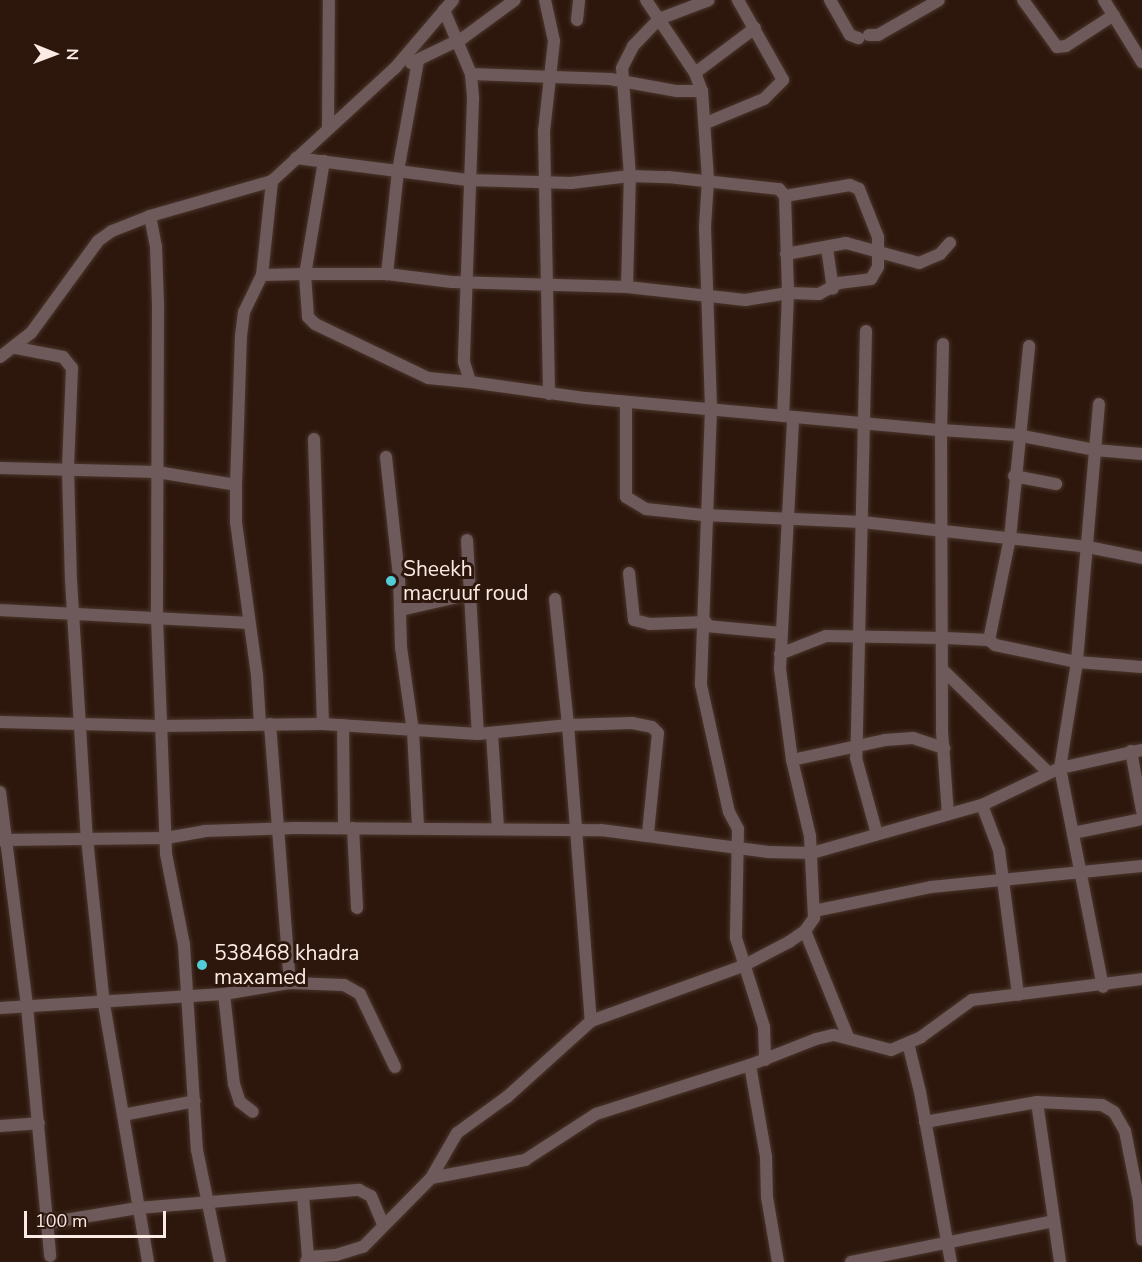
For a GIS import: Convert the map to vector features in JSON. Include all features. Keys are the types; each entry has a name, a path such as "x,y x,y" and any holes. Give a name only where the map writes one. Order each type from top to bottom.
{"street":[{"path":"327,129 329,0"},
{"path":"0,357 16,348 62,294 98,241 112,231 150,216 272,181 395,68 453,0"},
{"path":"395,68 418,61 477,30 514,0"},
{"path":"544,0 554,41 544,131 549,284 549,394"},
{"path":"577,20 579,0"},
{"path":"646,0 695,73 702,91 706,123 708,180 705,227 710,296 711,409 706,624 701,685 729,812 736,819 739,847 736,938 764,1027 765,1060"},
{"path":"627,287 630,176 622,68 633,46 659,19 709,0"},
{"path":"706,123 764,99 781,84 782,76 738,0"},
{"path":"830,0 850,35 863,37 878,35 939,0"},
{"path":"1023,0 1057,47 1066,46 1114,15"},
{"path":"1104,0 1142,62"},
{"path":"444,10 454,41 471,74 473,99 468,180 469,281 464,362 470,382"},
{"path":"695,73 755,28"},
{"path":"387,274 398,171 418,61"},
{"path":"471,74 550,76 702,91"},
{"path":"296,159 468,180 546,182 630,176 708,180 779,189 785,196 788,292 787,519 780,654 792,760 802,792 812,853 814,911 805,931 743,966 591,1021 507,1096 457,1133 431,1178 383,1224 363,1247 336,1256 307,1260 303,1196"},
{"path":"324,161 304,274 308,316 315,324 420,375 549,394 626,402 1017,435 1095,450 1142,454"},
{"path":"272,181 262,275 244,312 241,336 236,522 278,828 290,983"},
{"path":"262,275 387,274 469,281 627,287 745,300 788,292 804,296 832,289 839,283 871,279 878,267 876,224 859,189 850,185 785,196"},
{"path":"150,216 156,247 158,303 157,618 166,838 184,945 197,1150 220,1262"},
{"path":"786,254 846,243 879,250 896,258 919,262 940,254 950,243"},
{"path":"827,248 832,289"},
{"path":"866,331 857,636 856,758 877,834"},
{"path":"942,344 940,602 945,638 944,748 948,814"},
{"path":"989,640 1010,538 1017,435 1029,346"},
{"path":"16,348 69,361 72,368 68,469 77,724 104,1004 148,1262"},
{"path":"626,402 626,496 646,508 709,516 862,522 1088,547 1142,558"},
{"path":"1099,404 1077,662 1054,770 1073,833 1103,987"},
{"path":"314,439 323,724"},
{"path":"386,457 413,731 418,828"},
{"path":"0,468 157,472 236,485"},
{"path":"1014,476 1056,484"},
{"path":"467,540 478,734"},
{"path":"629,573 634,620 650,624 706,624 782,633"},
{"path":"400,610 470,594"},
{"path":"555,599 568,725 575,830 582,868 591,1021"},
{"path":"0,610 249,623"},
{"path":"780,654 826,636 945,638 989,640 995,645 1077,662 1142,667"},
{"path":"944,671 1054,770"},
{"path":"0,722 160,726 323,724 478,734 568,725 632,723 652,727 658,733 648,833"},
{"path":"343,725 349,828 357,908"},
{"path":"492,733 498,829"},
{"path":"792,760 857,745 912,738 944,748"},
{"path":"3,840 166,838 204,831 278,828 575,830 648,833 739,847 812,853 982,805 1054,770 1136,751 1142,812"},
{"path":"0,792 3,840 27,1006 50,1256"},
{"path":"982,805 997,843 1018,995"},
{"path":"1073,833 1142,819"},
{"path":"814,911 931,887 1081,870 1142,866"},
{"path":"805,931 848,1037"},
{"path":"431,1178 525,1161 596,1114 765,1060 816,1039 848,1037 882,1050 908,1042 972,1000 1103,987 1142,979"},
{"path":"0,1008 104,1004 187,994 224,994 290,983 352,987 360,994 395,1067"},
{"path":"224,994 234,1084 240,1102 253,1112"},
{"path":"908,1042 951,1262"},
{"path":"750,1065 766,1157 767,1197 777,1262"},
{"path":"123,1115 195,1101"},
{"path":"925,1122 1037,1102 1102,1105 1114,1112 1125,1131 1141,1202 1142,1240"},
{"path":"1037,1102 1060,1262"},
{"path":"0,1126 39,1123"},
{"path":"47,1223 138,1209 359,1190 371,1196 383,1224"},
{"path":"851,1262 1054,1221"}],"place":[{"name":"Sheekh macruuf roud","path":"391,581"},
{"name":"538468 khadra maxamed","path":"202,965"}]}
